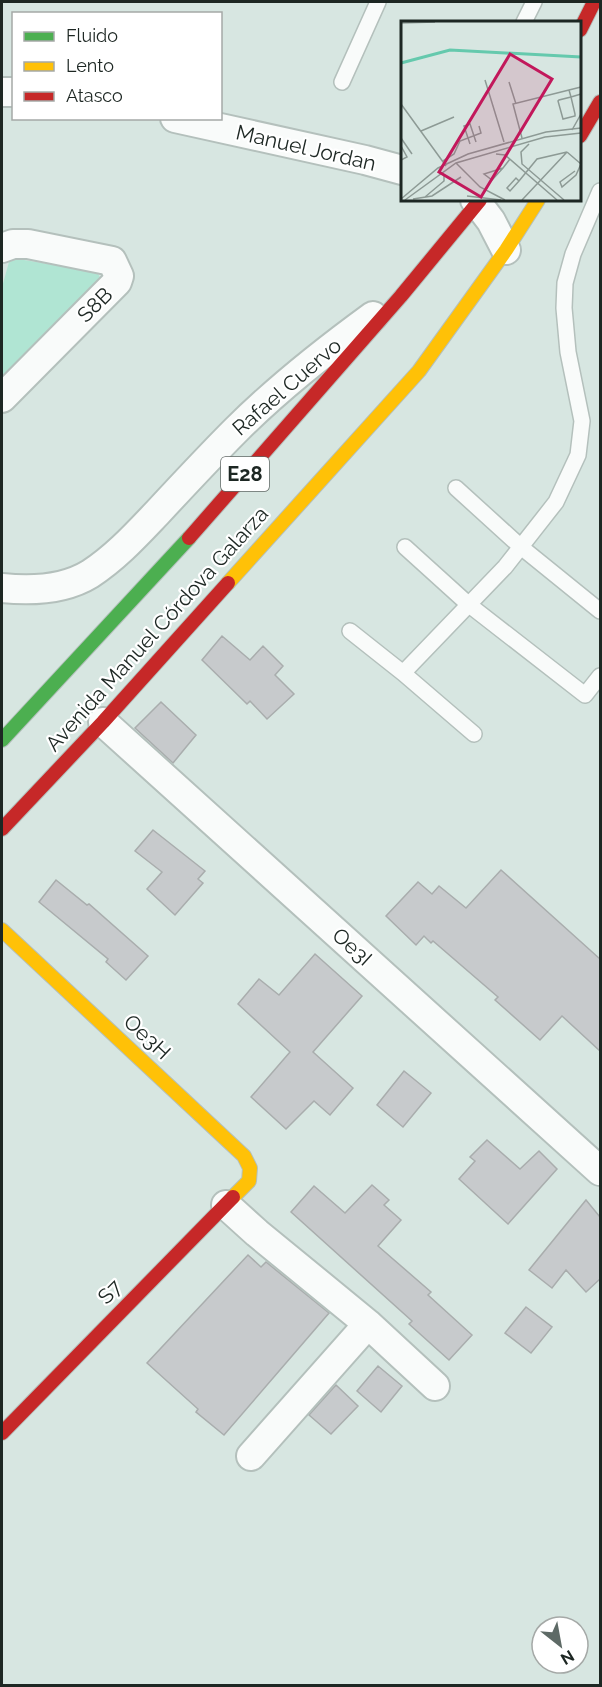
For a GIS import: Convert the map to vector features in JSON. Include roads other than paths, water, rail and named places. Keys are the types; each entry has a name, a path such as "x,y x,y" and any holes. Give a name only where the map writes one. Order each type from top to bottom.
{"main road":[{"path":"581,26 594,2"},
{"name":"Avenida Manuel Córdova Galarza","path":"2,740 162,569 401,296 477,201"},
{"name":"Avenida Manuel Córdova Galarza","path":"2,829 103,722 419,371 506,250 537,201"},
{"name":"Oe3H","path":"2,930 244,1156 250,1168 249,1181"},
{"name":"S7","path":"2,1433 249,1181"}],"street":[{"name":"Manuel Jordan","path":"184,120 401,170"},
{"path":"479,201 506,250"},
{"name":"S8B","path":"2,248 13,244 28,244 112,261 119,276 117,282 2,399"},
{"name":"Rafael Cuervo","path":"2,588 18,590 57,588 88,575 119,552 237,429 275,393 317,357 401,296"},
{"name":"Oe3I","path":"103,722 600,1171"},
{"path":"226,1205 368,1324 435,1386"},
{"path":"251,1456 368,1324"}],"lane":[{"path":"342,82 378,2"},
{"path":"524,21 532,2"},
{"path":"403,673 505,567 556,502 578,455 582,421 568,352 564,308 565,284 573,254 600,191"},
{"path":"456,488 521,547 600,612"},
{"path":"405,547 468,604 585,695 600,676"},
{"path":"351,631 474,734"}]}
